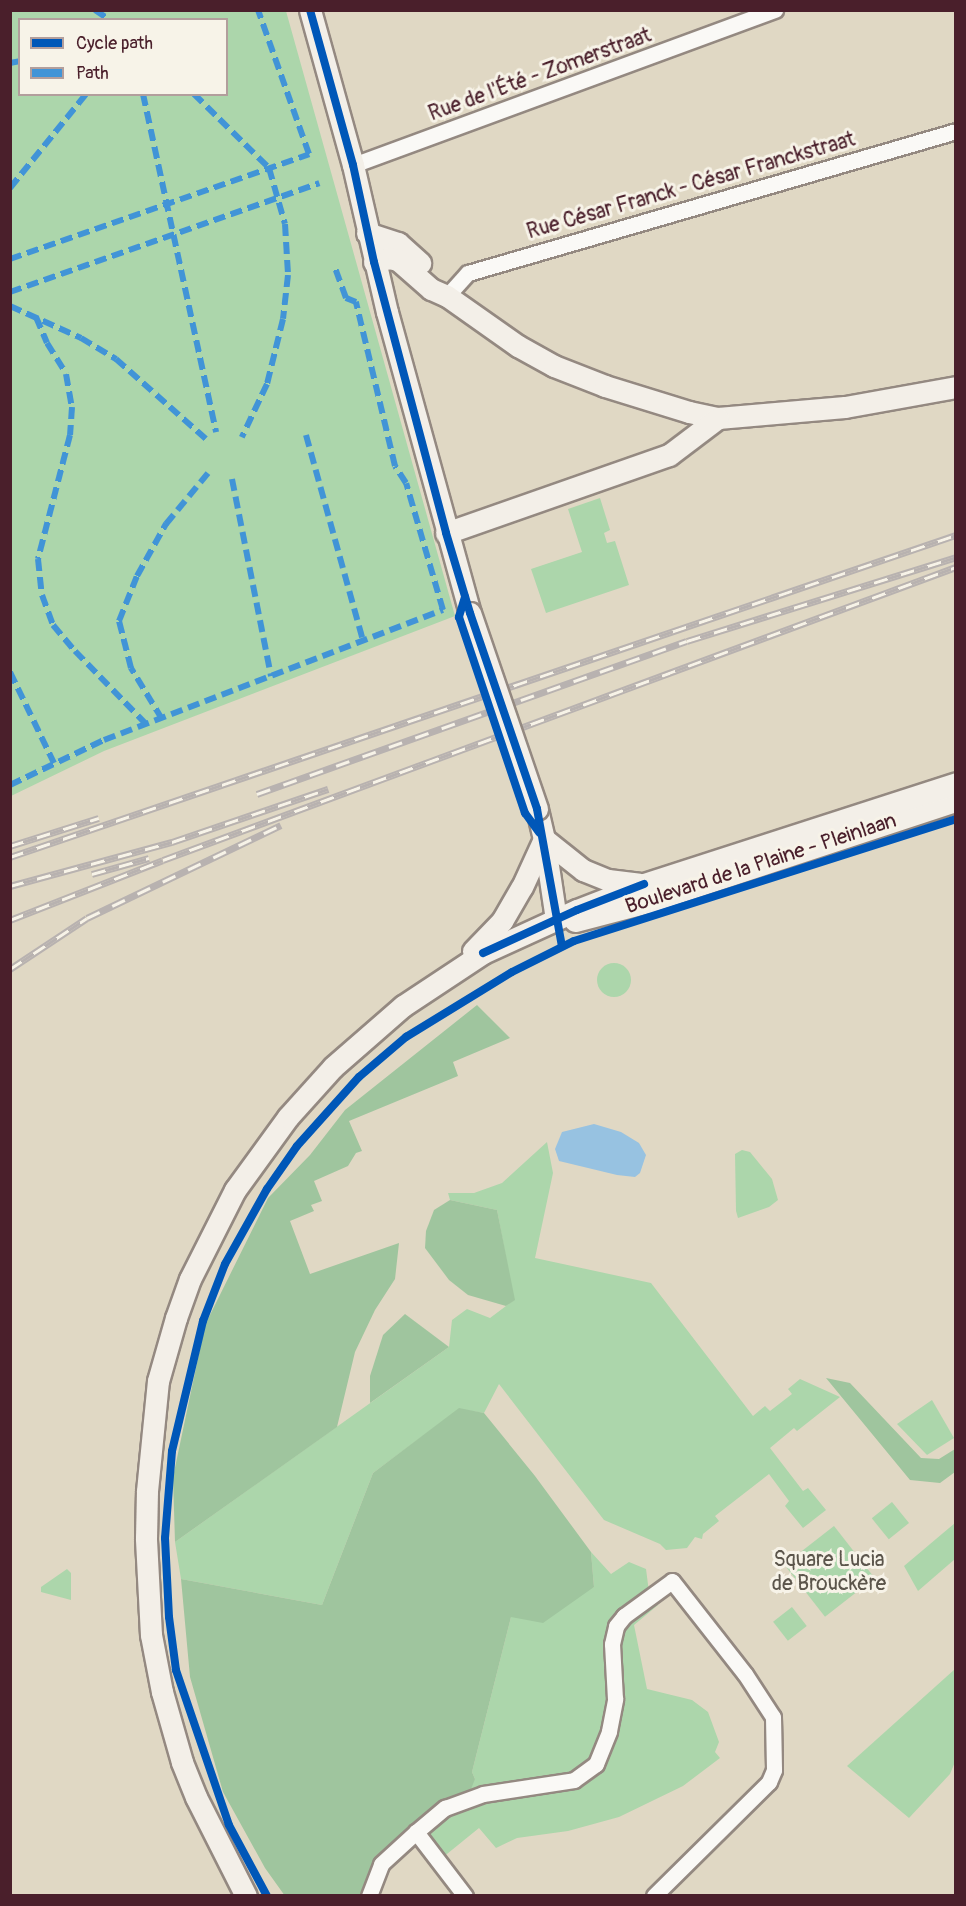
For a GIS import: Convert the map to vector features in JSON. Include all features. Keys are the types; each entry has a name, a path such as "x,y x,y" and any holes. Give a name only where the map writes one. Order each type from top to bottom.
{"street":[{"path":"246,1896 201,1807 182,1762 162,1692 152,1635 146,1530 158,1381 176,1318 202,1251 234,1190 264,1147 333,1067 403,1006 451,972 483,953 556,919 537,809 470,613 446,533 374,262 353,165 310,10"},
{"name":"Rue de l'Été - Zomerstraat","path":"353,165 775,10"},
{"name":"Rue César Franck - César Franckstraat","path":"447,296 468,273 956,131"},
{"path":"367,233 398,243 435,278 447,296"},
{"path":"374,262 389,258 398,260 431,289 447,296 487,326 554,366 669,407 718,418 845,407 956,387"},
{"path":"446,533 669,454 718,418"},
{"name":"Boulevard de la Plaine - Pleinlaan","path":"556,919 644,884 956,783"},
{"name":"Boulevard de la Plaine - Pleinlaan","path":"556,919 578,922 606,915 956,801"},
{"path":"544,839 583,870 608,880 644,884"},
{"path":"451,972 502,921 522,887 544,839"},
{"path":"369,1896 381,1864 445,1808 483,1794 574,1780 596,1764 609,1731 615,1699 612,1644 616,1626 672,1581 745,1674 773,1717 774,1770 769,1782 654,1896"},
{"path":"416,1832 465,1896"}],"green space":[{"path":"11,10 286,11 455,616 104,751 11,796"},
{"path":"600,498 610,530 604,533 607,543 615,541 629,585 546,613 531,569 582,552 568,509"},
{"path":"614,963 626,968 631,980 626,992 614,997 602,992 597,980 602,968"},
{"path":"477,1005 510,1038 453,1062 458,1076 349,1121 362,1151 356,1153 348,1166 314,1181 322,1201 311,1205 314,1211 290,1221 310,1274 399,1243 395,1279 375,1310 355,1352 337,1427 175,1542 173,1477 205,1325 268,1198 310,1155 345,1110"},
{"path":"547,1142 553,1173 535,1258 651,1283 753,1416 765,1406 770,1411 792,1394 788,1389 800,1379 840,1397 797,1431 794,1428 770,1448 803,1491 808,1488 826,1510 803,1528 785,1506 789,1501 769,1474 715,1516 719,1521 703,1534 702,1539 695,1537 687,1548 666,1550 660,1544 604,1520 499,1384 484,1413 459,1409 373,1473 322,1605 181,1579 175,1542 449,1347 452,1320 467,1309 490,1318 514,1300 497,1210 450,1200 448,1193 474,1193 502,1183"},
{"path":"742,1150 750,1152 772,1179 778,1200 769,1207 738,1218 735,1154"},
{"path":"450,1200 497,1210 515,1300 506,1306 468,1295 449,1280 425,1248 426,1231 434,1210"},
{"path":"405,1314 449,1347 370,1403 370,1376 383,1335"},
{"path":"826,1378 850,1383 921,1458 939,1459 955,1449 955,1472 940,1483 910,1480"},
{"path":"932,1400 954,1438 927,1455 897,1424"},
{"path":"459,1408 484,1413 535,1476 591,1552 594,1587 543,1623 511,1617 472,1772 475,1779 471,1789 445,1801 376,1859 363,1895 285,1896 265,1868 223,1792 190,1677 181,1579 322,1605 373,1473"},
{"path":"892,1502 909,1523 889,1539 872,1518"},
{"path":"955,1523 955,1559 918,1591 904,1566"},
{"name":"Square Lucia de Brouckère","path":"834,1526 875,1578 825,1617 784,1565"},
{"path":"591,1552 611,1574 629,1562 646,1569 649,1592 658,1605 634,1625 647,1689 692,1700 708,1712 719,1742 715,1752 720,1758 683,1786 619,1817 568,1831 517,1838 496,1848 479,1828 442,1858 427,1832 445,1801 475,1779 472,1772 511,1617 594,1587"},
{"path":"67,1569 71,1573 71,1600 41,1592 41,1587"},
{"path":"792,1607 807,1626 788,1641 773,1622"},
{"path":"955,1669 955,1762 950,1774 909,1818 847,1766"}],"water":[{"path":"594,1124 621,1132 639,1143 646,1155 640,1173 635,1177 617,1175 559,1161 555,1149 562,1132"}],"railway":[{"path":"10,857 956,535"},
{"path":"257,794 687,641 956,557"},
{"path":"10,920 163,860 956,567"},
{"path":"10,886 172,842 328,789"},
{"path":"10,846 99,818"},
{"path":"10,969 87,918 281,825"},
{"path":"92,874 149,858"}],"marked path":[{"path":"95,10 107,18"},
{"path":"10,259 309,154 258,10"},
{"path":"10,63 18,61"},
{"path":"10,188 84,96"},
{"path":"143,96 216,432"},
{"path":"196,96 269,168 285,224 288,275 283,319 267,384 242,437"},
{"path":"10,292 319,183"},
{"path":"10,785 104,740 443,610 406,483 395,466 356,302 346,298 335,267"},
{"path":"10,306 81,338 116,359 206,439"},
{"path":"36,317 47,343 66,374 72,407 70,435 38,559 42,595 53,625 146,724"},
{"path":"306,435 363,641"},
{"path":"162,719 131,668 119,621 137,576 166,524 208,473"},
{"path":"232,479 271,676"},
{"path":"10,672 54,763"}],"cycle path":[{"path":"310,10 353,165 374,262 446,533 470,613 537,809 562,946"},
{"path":"465,597 459,617 525,813 539,832"},
{"path":"267,1896 229,1825 176,1670 169,1617 165,1538 172,1451 203,1321 225,1264 267,1189 297,1146 359,1077 406,1037 512,972 574,941 956,819"},
{"path":"483,953 577,910 644,884"}]}
